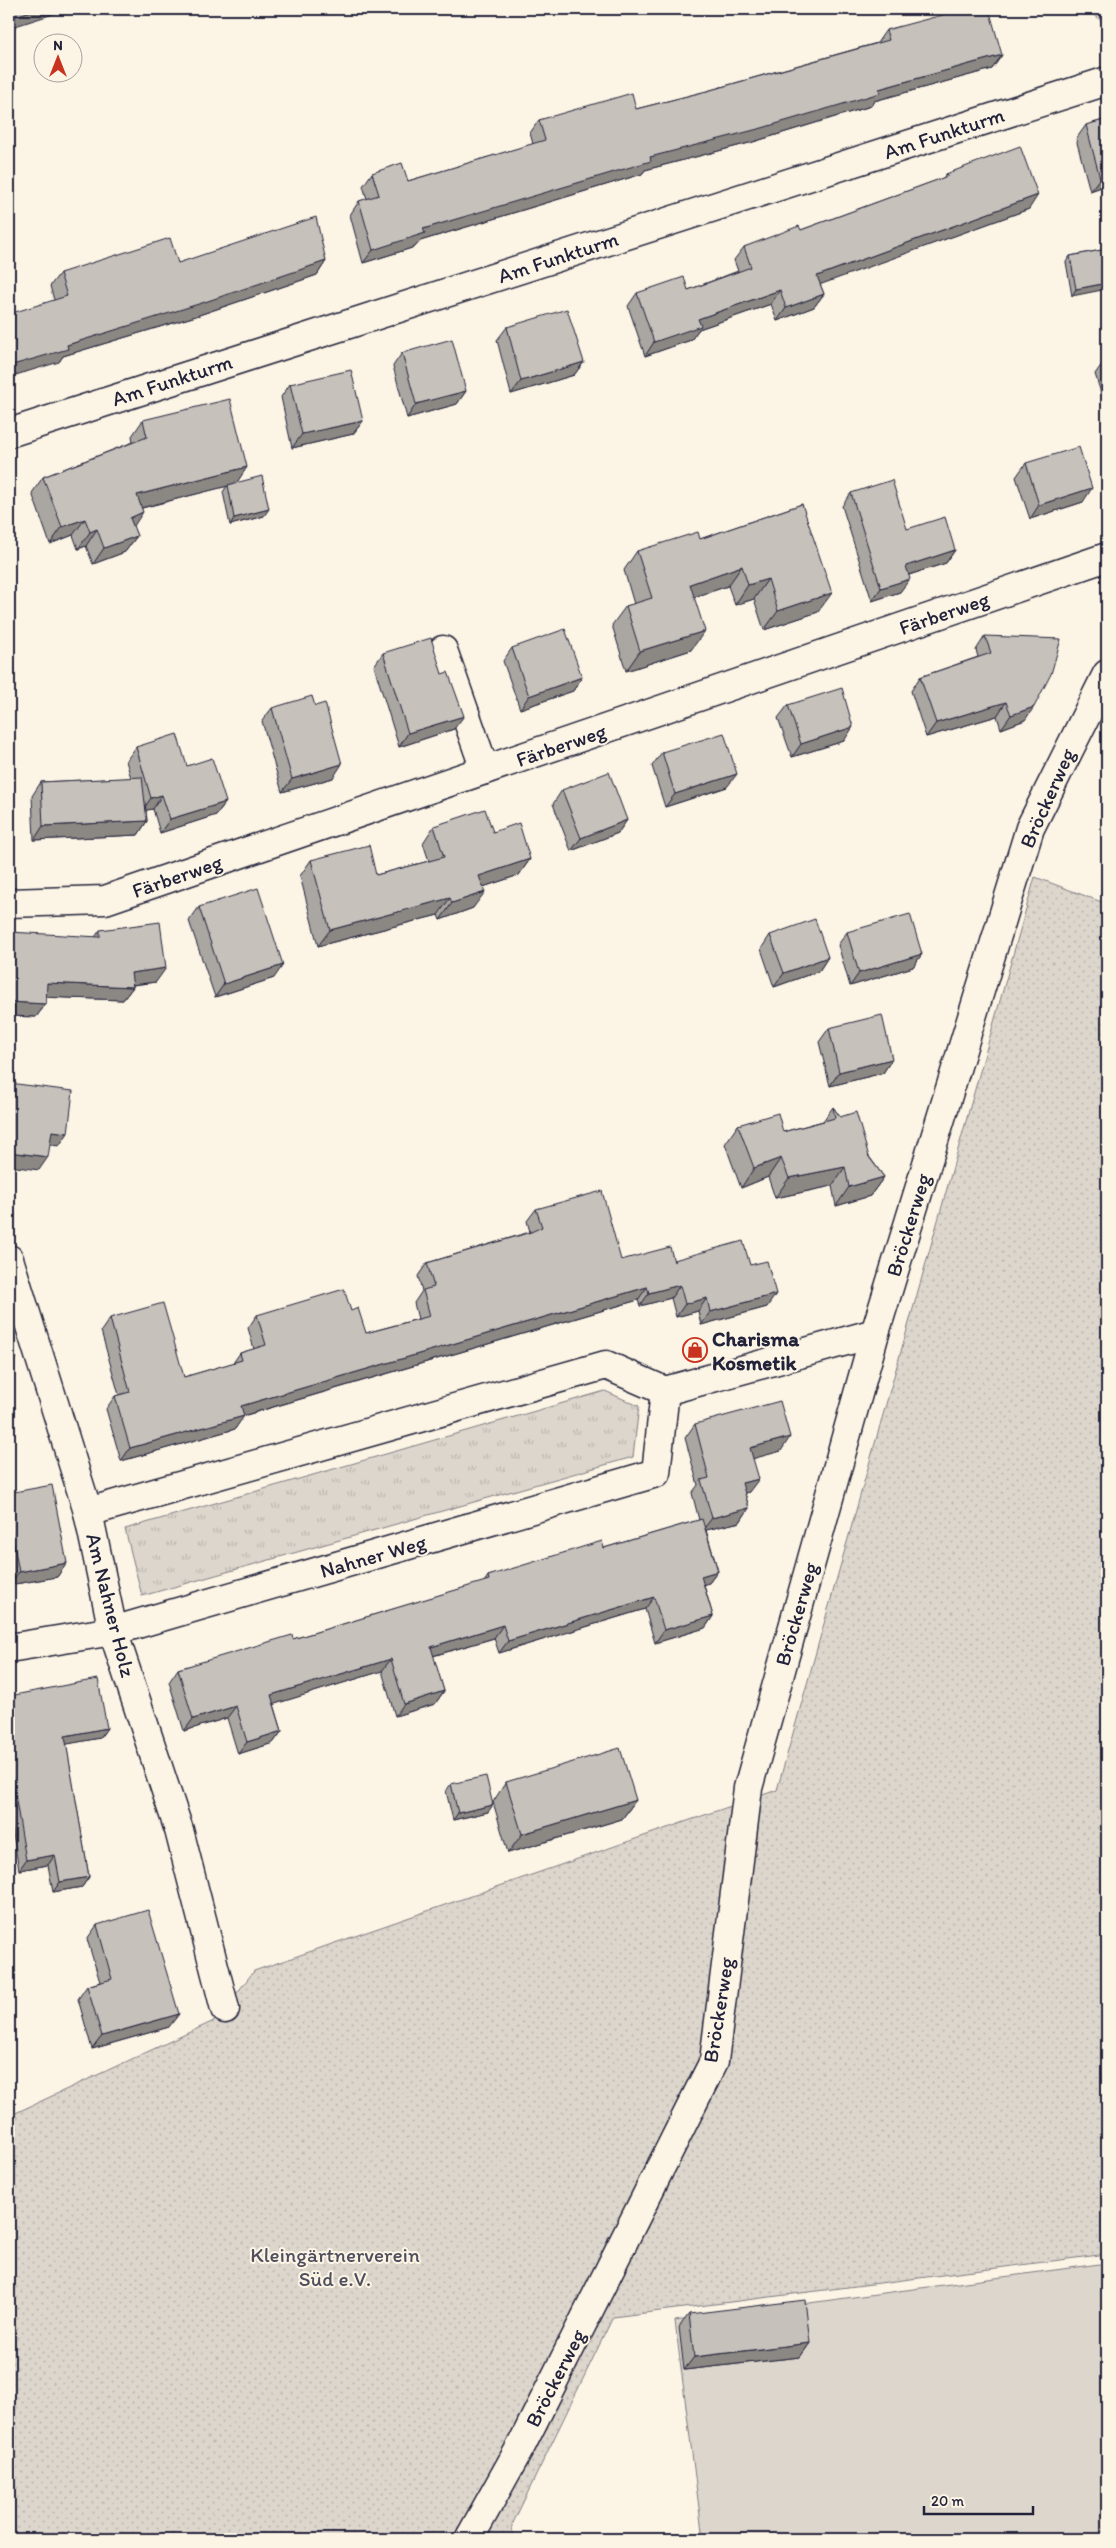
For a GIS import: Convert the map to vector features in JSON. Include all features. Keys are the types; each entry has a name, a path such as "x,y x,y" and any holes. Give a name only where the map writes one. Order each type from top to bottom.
{"street":[{"name":"Am Funkturm","path":"9,433 1107,81"},
{"name":"Färberweg","path":"9,903 105,900 1107,558"},
{"path":"443,650 485,770"},
{"name":"Bröckerweg","path":"469,2539 525,2437 714,2062 748,1788 875,1333 1030,828 1107,674"},
{"name":"Am Nahner Holz","path":"9,1259 88,1512 113,1632 180,1830 225,2009"},
{"path":"88,1512 606,1365 665,1391 875,1333"},
{"name":"Nahner Weg","path":"9,1648 113,1632 656,1473 665,1391"}],"green space":[{"path":"1086,9 1107,9 1107,25"},
{"name":"Kleingärtnerverein Süd e.V.","path":"1035,877 1107,904 1107,2254 613,2317 512,2525 513,2539 9,2539 9,2116 216,2020 254,1971 777,1790"},
{"path":"605,1391 639,1406 633,1457 142,1596 125,1529"},
{"path":"1107,2263 1107,2539 703,2539 675,2321"}],"building":[{"path":"9,9 37,9 9,18"},
{"path":"965,9 989,9 1002,55 879,89 880,93 762,128 650,157 651,161 423,229 425,233 373,250 359,201 379,195 372,173 402,163 408,181 545,140 539,120 632,93 636,109 707,91 889,40 886,30"},
{"path":"1107,119 1107,175 1100,178 1086,125"},
{"path":"1020,146 1038,195 817,276 824,294 786,308 780,290 698,319 701,326 654,342 637,293 684,277 688,290 751,267 744,247 799,226 801,230 948,176 946,174"},
{"path":"316,217 326,261 205,302 67,345 68,349 9,366 9,314 67,296 60,273 170,238 178,263"},
{"path":"1107,249 1107,283 1076,289 1070,256"},
{"path":"567,309 584,362 521,381 507,327"},
{"path":"452,339 466,391 416,404 402,353"},
{"path":"351,370 363,421 302,434 290,384"},
{"path":"230,399 247,467 137,495 143,512 130,518 137,536 104,548 97,529 90,532 85,519 62,527 43,477 147,437 143,420"},
{"path":"1079,447 1092,488 1039,505 1026,463"},
{"path":"262,476 269,509 234,518 228,485"},
{"path":"892,480 907,529 945,517 955,550 906,566 910,579 881,588 851,493"},
{"path":"802,504 832,593 778,611 768,579 748,585 742,566 690,584 705,631 640,651 626,606 652,598 637,551 698,532 700,539"},
{"path":"565,629 582,677 529,696 512,648"},
{"path":"985,636 1061,639 1051,674 1034,707 1011,715 1006,702 936,723 920,677 991,653"},
{"path":"431,638 442,674 448,672 464,716 408,733 383,653"},
{"path":"842,688 853,727 801,744 788,705"},
{"path":"312,696 315,706 325,703 342,764 292,779 272,708"},
{"path":"724,733 737,774 675,794 662,752"},
{"path":"177,734 187,766 212,758 226,802 170,819 162,795 151,798 136,747"},
{"path":"609,772 627,820 581,838 562,790"},
{"path":"142,777 147,821 43,826 41,782"},
{"path":"485,809 493,832 519,823 530,859 479,876 485,892 452,903 450,898 330,930 311,860 369,845 376,875 444,857 434,826"},
{"path":"258,888 283,965 224,984 199,907"},
{"path":"910,914 922,954 859,973 847,932"},
{"path":"815,919 828,957 784,973 770,935"},
{"path":"160,922 166,968 131,973 133,987 47,983 46,1004 9,1002 9,932 100,937 100,930"},
{"path":"882,1015 892,1059 839,1072 829,1028"},
{"path":"9,1083 73,1091 68,1133 52,1131 48,1157 9,1152"},
{"path":"833,1107 840,1117 856,1112 869,1157 884,1177 849,1187 845,1167 789,1178 781,1158 754,1168 738,1125 778,1113 783,1132 835,1118"},
{"path":"602,1191 621,1260 670,1247 674,1262 674,1260 743,1241 750,1265 767,1261 776,1294 710,1312 707,1298 685,1304 680,1285 649,1293 647,1287 241,1406 244,1416 130,1448 115,1396 130,1392 110,1318 163,1303 184,1377 242,1360 240,1353 266,1345 257,1315 344,1289 351,1311 358,1308 366,1333 430,1316 423,1290 434,1287 427,1263 531,1232 542,1227 536,1209"},
{"path":"9,1337 16,1358 9,1361"},
{"path":"780,1401 790,1437 750,1448 759,1479 742,1483 749,1508 712,1518 701,1480 709,1478 695,1424"},
{"path":"52,1485 67,1563 19,1572 9,1518 9,1493"},
{"path":"702,1519 718,1571 701,1576 713,1616 664,1630 654,1597 508,1641 503,1625 431,1647 444,1691 404,1704 391,1659 271,1695 282,1731 247,1742 236,1706 193,1719 178,1669 292,1635 293,1639 489,1580 488,1576 602,1541 604,1548"},
{"path":"98,1679 107,1728 65,1736 89,1877 60,1882 55,1855 26,1860 9,1759 9,1696"},
{"path":"620,1748 636,1800 522,1834 506,1782"},
{"path":"486,1776 493,1805 458,1813 451,1784"},
{"path":"148,1910 179,2014 102,2036 87,1986 112,1979 97,1925"},
{"path":"805,2300 810,2343 694,2357 689,2314"}],"place":[{"name":"Charisma Kosmetik","path":"695,1350"}]}
